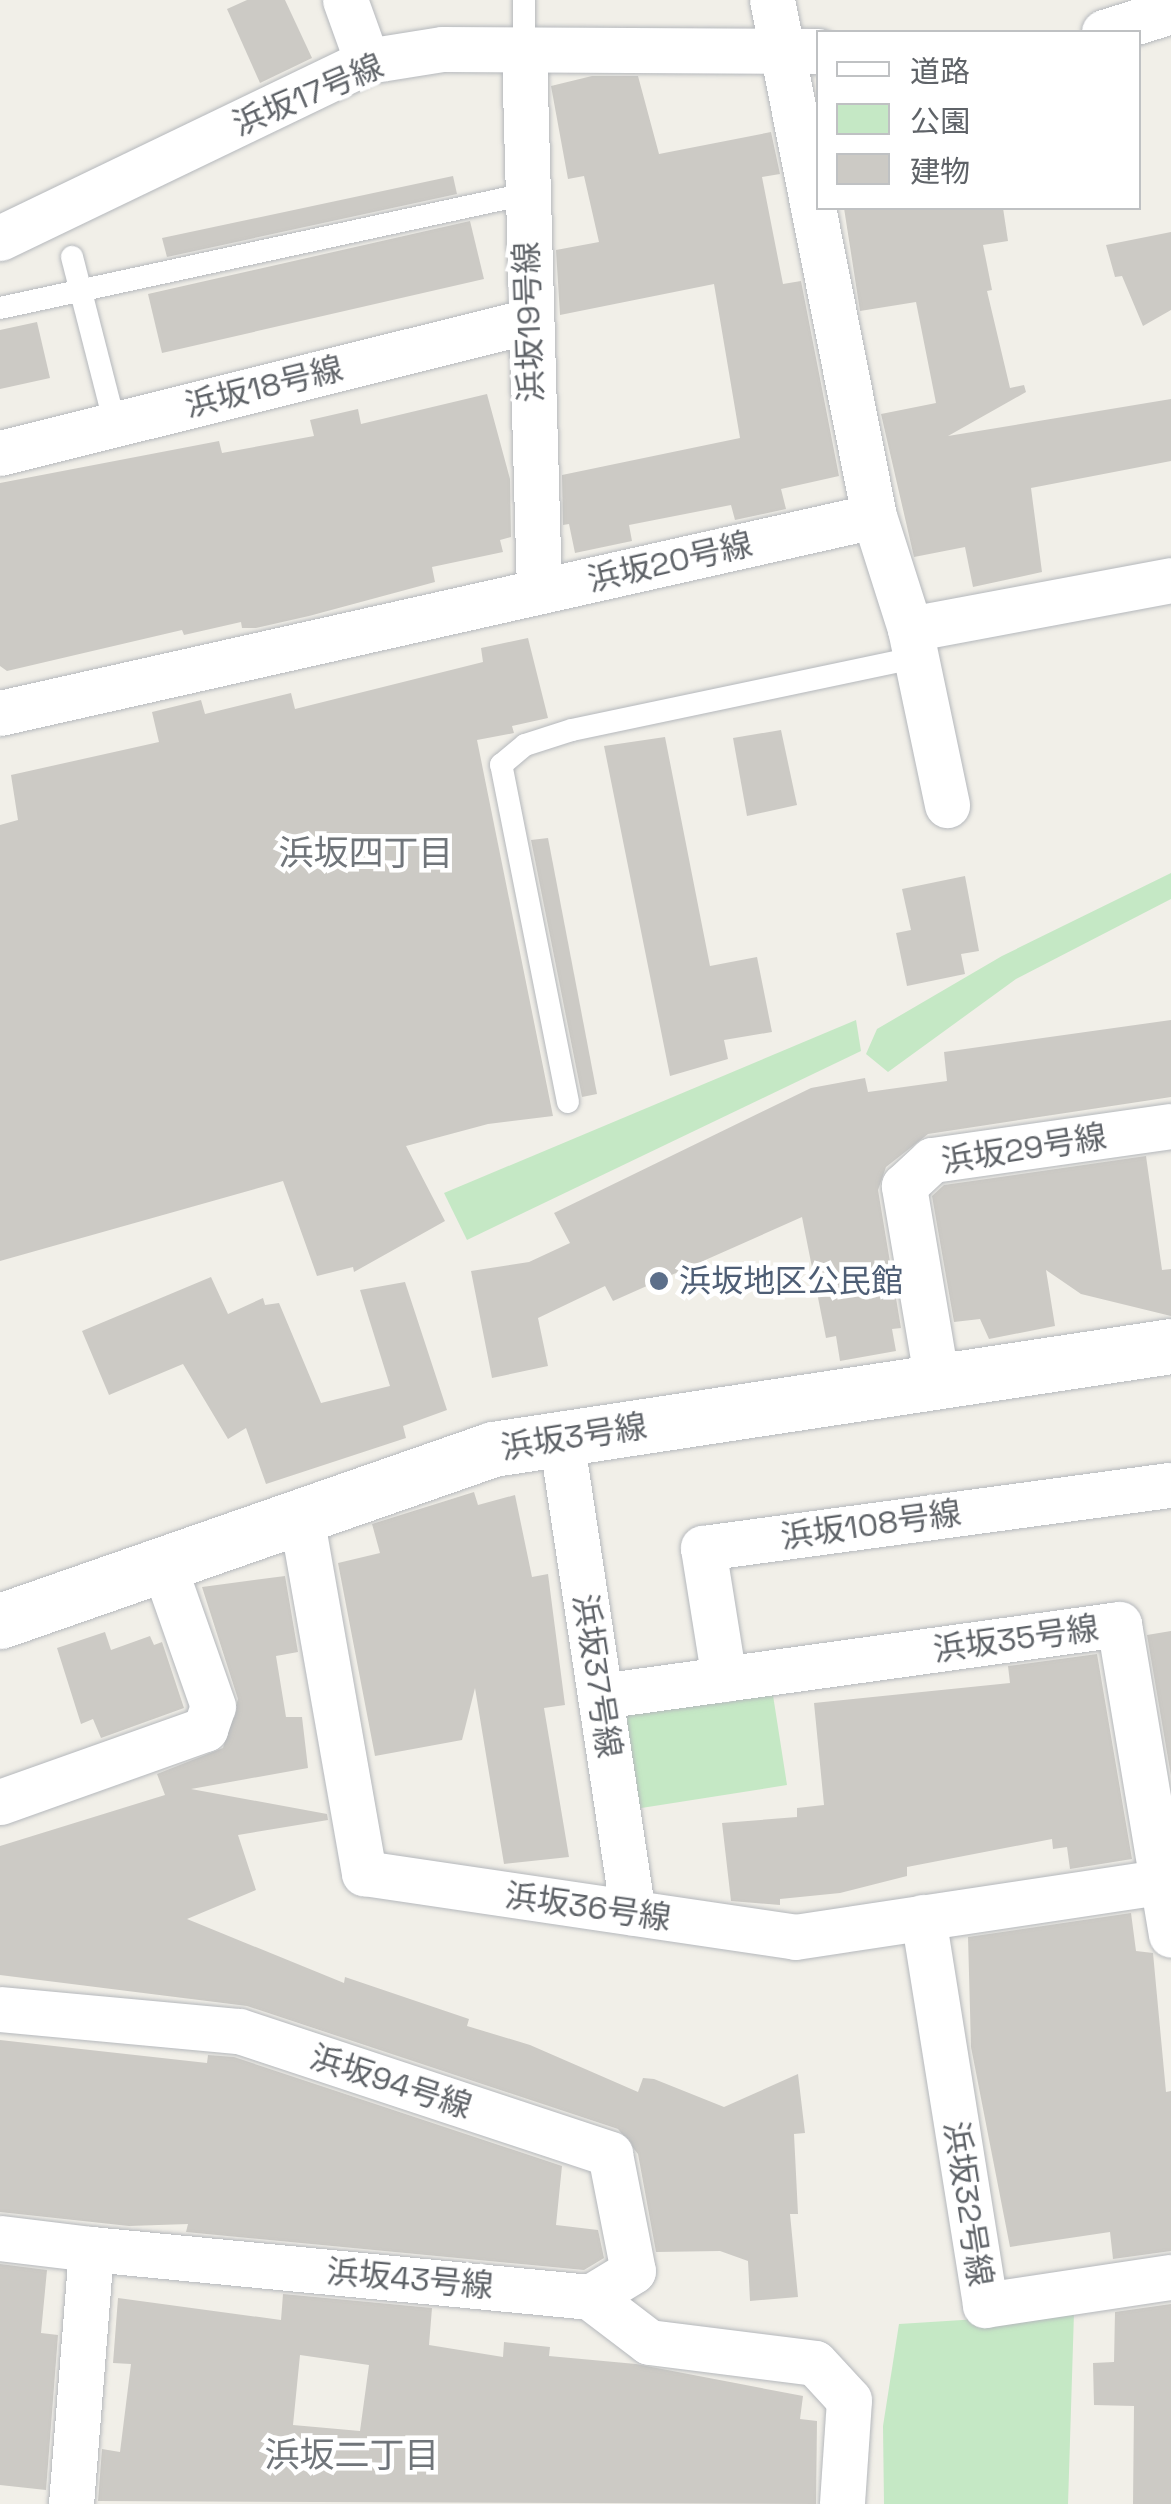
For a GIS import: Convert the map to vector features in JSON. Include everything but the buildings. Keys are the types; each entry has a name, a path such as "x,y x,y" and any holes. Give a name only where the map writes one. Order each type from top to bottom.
{"street":[{"path":"345,0 367,61"},
{"path":"772,0 799,50 816,156"},
{"path":"1110,30 1171,11"},
{"name":"浜坂17号線","path":"0,238 367,61 442,50 799,50"},
{"name":"浜坂19号線","path":"524,53 539,591"},
{"path":"825,210 874,516 914,643 947,805"},
{"name":"浜坂18号線","path":"0,453 529,321"},
{"name":"浜坂20号線","path":"0,713 874,516"},
{"path":"914,643 1171,580"},
{"name":"浜坂29号線","path":"938,1382 904,1186 932,1160 1171,1126"},
{"name":"浜坂3号線","path":"0,1621 493,1449 1171,1346"},
{"name":"浜坂37号線","path":"562,1438 633,1914"},
{"name":"浜坂108号線","path":"724,1679 703,1548 1171,1485"},
{"name":"浜坂36号線","path":"301,1516 364,1874 795,1937 1168,1881"},
{"path":"0,1802 205,1729 213,1706 164,1564"},
{"name":"浜坂35号線","path":"600,1696 1120,1624 1168,1881 1171,1936"},
{"name":"浜坂32号線","path":"923,1918 985,2305 1171,2277"},
{"name":"浜坂94号線","path":"0,2009 239,2031 610,2154 633,2271 590,2296"},
{"name":"浜坂43号線","path":"0,2238 590,2296"},
{"path":"71,2504 91,2248"},
{"path":"590,2296 649,2342 815,2363 849,2400 842,2504"}],"lane":[{"path":"524,0 524,53"},
{"path":"0,308 526,194"},
{"path":"72,257 115,424"},
{"path":"568,1102 501,765 525,745 572,730 914,643"}],"green space":[{"path":"1171,873 1171,899 1016,979 888,1072 866,1054 877,1029 1002,956"},
{"path":"856,1020 861,1051 467,1240 444,1193"},
{"path":"772,1689 787,1785 635,1809 619,1712"},
{"path":"1074,2313 1068,2504 884,2504 883,2426 899,2324"}],"place":[{"name":"浜坂地区公民館","path":"659,1281"}],"district":[{"name":"浜坂四丁目","path":"366,853"},
{"name":"浜坂二丁目","path":"352,2455"}]}
